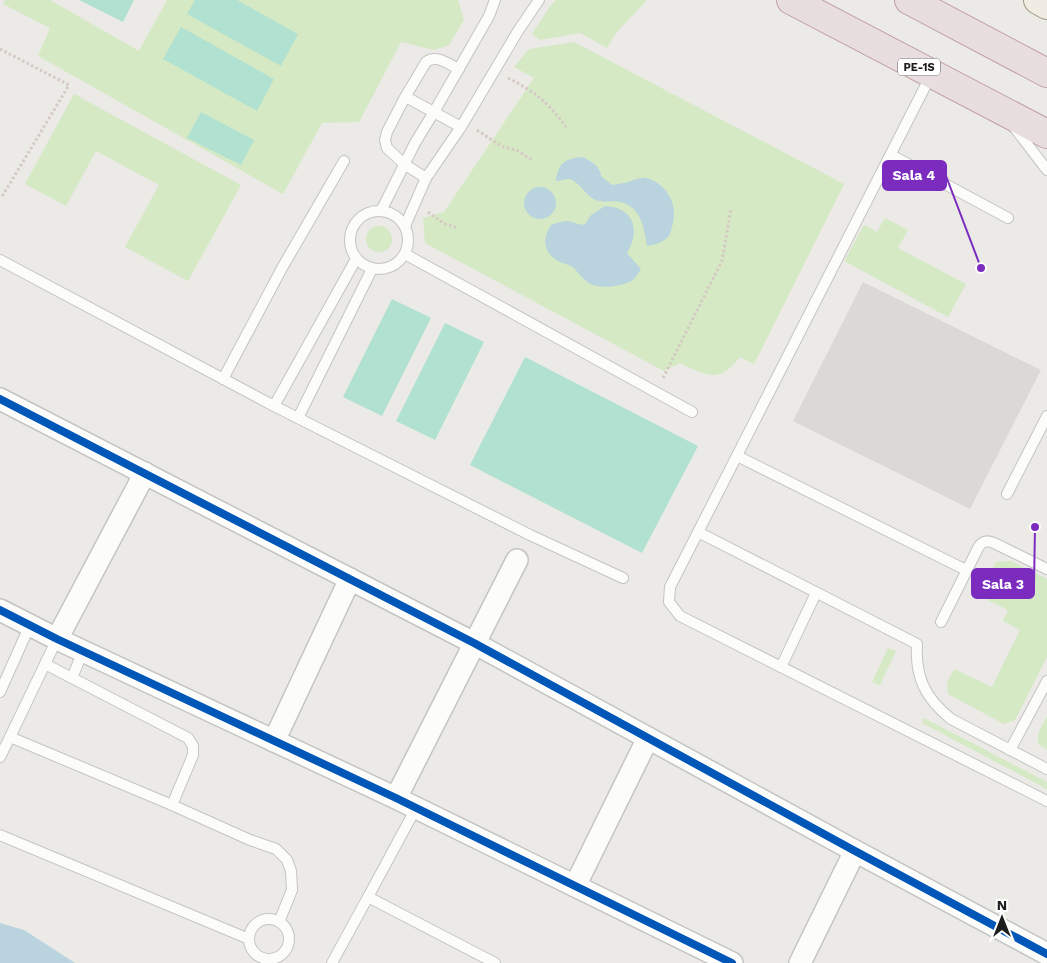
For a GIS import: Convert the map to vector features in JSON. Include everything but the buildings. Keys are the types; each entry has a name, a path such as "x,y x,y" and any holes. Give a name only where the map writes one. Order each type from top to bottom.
{"highway":[{"name":"PE-1S","path":"791,0 1047,134"},
{"path":"909,0 1047,73"}],"main road":[{"path":"1038,0 1047,5"}],"street":[{"path":"0,399 474,643 1047,954"},
{"path":"57,639 145,473"},
{"path":"396,798 516,560"},
{"path":"274,741 350,579"},
{"path":"0,610 57,639 396,798 732,963"},
{"path":"575,886 648,738"},
{"path":"800,963 855,851"}],"lane":[{"path":"381,211 404,164 489,16 495,0"},
{"path":"405,226 426,178 463,124 518,31 539,0"},
{"path":"426,178 404,164 387,148 387,132 426,62 431,58 436,58 459,69"},
{"path":"932,74 670,587 669,602 680,616 1047,801"},
{"path":"406,97 434,112 463,124"},
{"path":"1002,110 1047,170"},
{"path":"891,155 1008,218"},
{"path":"223,379 282,268 344,161"},
{"path":"372,212 390,213 399,218 405,226 409,245 400,262 392,267 382,270 372,269 363,265 351,250 351,231 363,216 372,212"},
{"path":"405,254 692,412"},
{"path":"274,406 356,258"},
{"path":"0,260 274,406 521,530 623,578"},
{"path":"298,418 372,269"},
{"path":"1007,494 1047,416"},
{"path":"737,456 966,570"},
{"path":"698,532 917,644 916,659 919,674 924,688 940,710 951,719 1047,769"},
{"path":"941,622 966,570 980,544 984,542 989,541 1047,569"},
{"path":"781,667 816,593"},
{"path":"0,692 30,626"},
{"path":"0,757 57,639"},
{"path":"72,678 83,651"},
{"path":"45,664 188,738 193,746 193,755 172,805"},
{"path":"1010,750 1047,681"},
{"path":"10,737 250,840 276,849 287,860 291,871 292,890 279,922"},
{"path":"332,963 416,808"},
{"path":"0,835 249,939"},
{"path":"368,897 495,963"},
{"path":"271,919 279,922 288,933 287,948 283,954 276,958 268,959 261,957 250,947 251,931 256,924 263,920 271,919"}],"path":[{"path":"0,49 69,85 3,195 0,194"},
{"path":"494,72 522,85 537,95 558,115 566,127"},
{"path":"463,124 501,146 518,151 532,160"},
{"path":"415,204 443,223 458,228"},
{"path":"656,392 722,261 731,209"}],"shaded area":[{"path":"863,282 1041,370 970,509 793,421"}],"green space":[{"path":"5,0 50,0 139,51 167,0 458,0 464,20 449,45 434,50 401,42 359,122 322,123 283,194 38,56 50,28 3,4"},
{"path":"79,0 134,0 123,22"},
{"path":"195,0 237,0 298,34 281,66 187,14"},
{"path":"556,0 647,0 616,33 607,48 580,33 540,40 532,34"},
{"path":"181,27 274,79 257,111 163,59"},
{"path":"574,42 844,184 754,364 740,357 726,371 719,374 705,374 680,363 664,371 425,243 423,218 444,212 534,78 514,67 529,49"},
{"path":"74,94 241,185 188,281 125,247 159,185 96,151 66,206 25,184"},
{"path":"201,112 254,140 241,165 187,138"},
{"path":"885,218 908,230 898,248 966,284 948,317 844,261 864,225 877,232"},
{"path":"379,226 388,230 392,239 388,248 379,252 370,248 366,239 370,230"},
{"path":"392,299 431,318 382,416 343,397"},
{"path":"445,323 484,342 435,440 396,421"},
{"path":"525,357 698,446 642,553 470,465"},
{"path":"1011,561 1047,579 1047,657 1015,720 1004,724 948,694 947,683 954,669 992,687 1020,630 1003,621 1008,610 989,601 983,586 996,562"},
{"path":"888,648 896,651 880,685 872,682"},
{"path":"1047,717 1047,749 1039,745 1038,737"},
{"path":"924,718 1047,782 1047,789 922,723"}],"water":[{"path":"583,157 595,165 601,176 612,185 646,178 660,185 666,191 673,204 674,219 668,237 663,241 647,246 643,225 633,208 620,202 596,200 572,180 556,181 559,170 564,163 568,160"},
{"path":"540,187 546,188 551,192 555,197 555,209 551,214 546,218 540,219 534,218 529,214 525,209 524,203 525,197 529,192 534,188"},
{"path":"605,206 617,208 629,216 634,228 634,234 627,253 641,269 635,278 630,281 620,285 602,287 590,284 573,267 560,262 549,254 545,240 551,225 568,221 585,224 591,215"},
{"path":"0,923 24,930 75,963 0,963"}],"cycle path":[{"path":"0,399 474,643 1047,954"},
{"path":"0,610 57,639 396,798 732,963"}],"place":[{"name":"Sala 4","path":"981,268"},
{"name":"Sala 3","path":"1035,527"}]}
